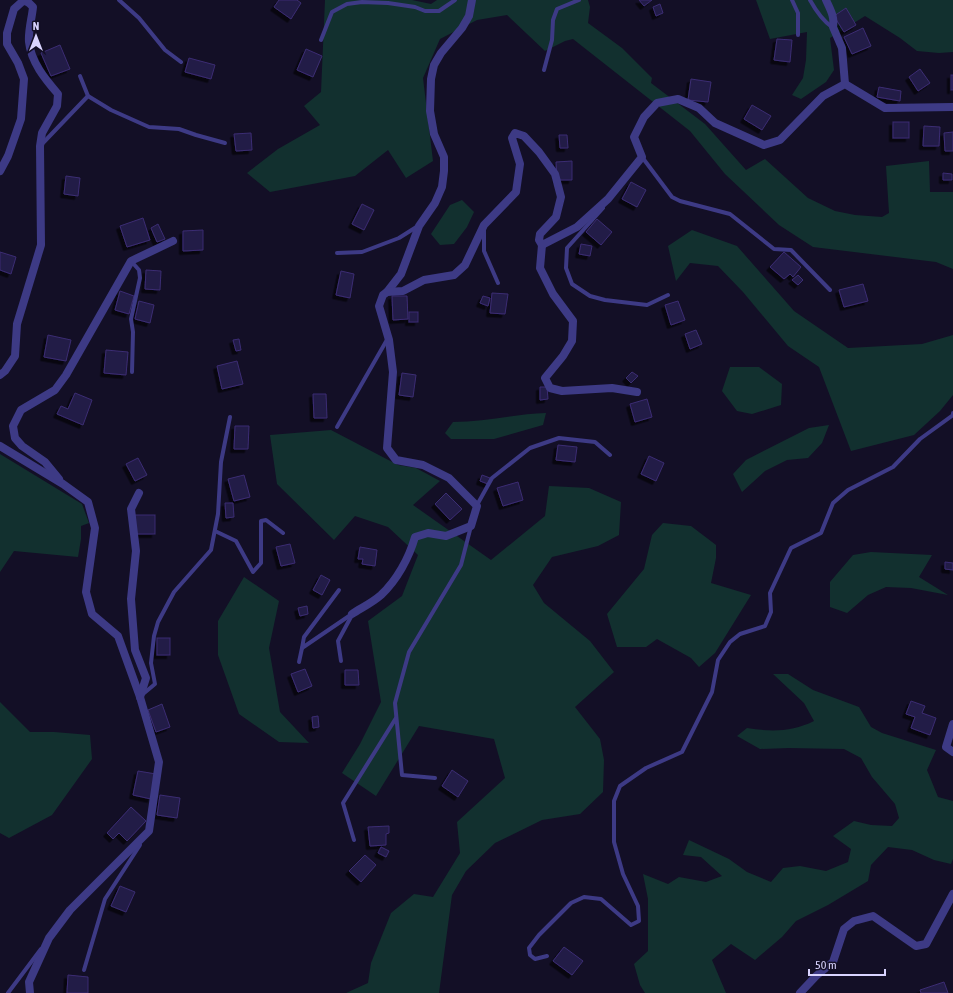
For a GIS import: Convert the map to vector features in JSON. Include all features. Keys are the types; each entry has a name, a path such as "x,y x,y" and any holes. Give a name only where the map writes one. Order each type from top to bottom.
{"street":[{"path":"0,171 8,156 21,119 24,79 18,63 7,44 7,33 14,9 24,0 30,2 33,7 29,41 34,58 44,78 58,94 57,106 42,133 40,146 41,245 17,324 15,356 5,371 0,375"},
{"path":"352,614 380,596 398,575 411,550 415,537 428,533 446,536 471,526 477,506 449,478 423,465 396,460 387,448 393,372 388,337 379,306 383,295 401,274 419,226 436,203 442,187 444,157 434,134 430,111 431,79 434,65 441,53 462,28 469,16 472,0"},
{"path":"826,0 832,14 834,22 833,27 842,48 845,84"},
{"path":"845,84 885,108 953,107"},
{"path":"542,245 577,227 608,199 642,157 634,137 644,117 657,103 678,99 699,108 715,122 764,145 780,140 823,96 845,84"},
{"path":"387,292 403,291 424,280 454,275 465,265 484,225 516,192 520,164 512,138 515,133 524,136 539,152 554,174 561,197 556,217 540,234 539,240 542,245 540,268 553,294 573,321 572,341 563,356 545,378 550,388 562,391 612,388 637,392"},
{"path":"63,484 45,462 22,446 15,438 14,426 21,410 54,390 66,375 131,261 172,241"},
{"path":"0,446 63,484 88,502 95,528 86,592 92,614 118,636 140,697 159,762 149,831 70,910 49,938 30,982 30,993"},
{"path":"139,493 131,509 136,551 131,599 135,650 146,678 140,697"},
{"path":"953,724 946,747 953,752"},
{"path":"800,993 816,976 833,962 844,929 854,921 873,916 916,946 926,944 953,894"}],"lane":[{"path":"119,0 139,18 165,50 181,62"},
{"path":"321,40 332,12 347,4 362,2 388,3 415,7 425,11 439,11 455,0"},
{"path":"544,70 552,40 553,20 557,9 580,0"},
{"path":"792,0 798,13 798,35"},
{"path":"810,0 816,11 825,22 833,27"},
{"path":"80,76 88,96 111,110 149,127 179,129 225,143"},
{"path":"40,146 88,96"},
{"path":"642,157 672,197 680,201 730,214 774,249 791,250 830,290"},
{"path":"608,199 604,208 567,248 566,268 572,284 590,296 605,300 647,305 668,295"},
{"path":"484,225 484,251 498,282"},
{"path":"337,253 362,252 399,238 419,226"},
{"path":"131,261 139,270 140,278 131,319 133,332 132,372"},
{"path":"337,427 388,337"},
{"path":"547,956 535,959 530,955 529,948 539,935 571,903 584,897 601,899 631,925 639,921 638,906 623,874 614,842 614,801 620,786 646,768 682,752 712,692 718,660 730,642 740,634 765,626 771,612 770,593 791,548 821,533 833,503 848,490 892,466 920,439 953,415 953,413"},
{"path":"140,697 155,684 151,663 154,636 158,622 174,592 211,550 218,514 221,462 230,417"},
{"path":"477,506 492,478 530,448 559,438 594,442 610,455"},
{"path":"215,531 236,541 253,572 261,563 262,521 266,520 283,533"},
{"path":"435,778 402,775 395,702 409,652 461,565 471,526"},
{"path":"299,662 304,637 339,590"},
{"path":"302,648 352,614"},
{"path":"341,661 338,641 352,614"},
{"path":"354,840 343,803 396,718"},
{"path":"84,970 105,899 149,831"},
{"path":"8,993 49,938"}],"green space":[{"path":"325,0 412,0 431,4 437,0 588,0 590,7 588,23 622,48 652,78 651,83 705,124 746,170 765,159 808,198 835,211 855,215 882,217 889,213 886,166 929,161 930,192 953,192 953,269 936,262 813,247 779,225 725,174 690,131 573,39 565,41 545,51 507,15 477,20 440,39 423,78 433,161 406,178 388,150 355,176 270,192 247,173 278,149 320,125 304,106 321,92"},
{"path":"756,0 953,0 953,52 939,53 917,51 900,38 865,16 830,38 834,70 826,82 801,99 792,95 803,78 806,60 807,32 770,39"},
{"path":"462,200 474,212 467,227 454,244 440,245 431,234 450,205"},
{"path":"692,230 737,246 794,311 848,348 922,344 953,335 953,395 940,411 914,435 851,451 819,367 788,346 743,292 718,266 690,263 676,281 668,246"},
{"path":"730,367 759,367 782,384 781,405 752,414 737,411 722,391"},
{"path":"546,413 543,425 494,439 451,439 445,433 453,422 476,421"},
{"path":"829,425 822,443 808,458 787,460 765,471 742,492 733,474 746,460 809,428"},
{"path":"331,430 398,465 416,468 440,481 413,505 491,560 545,516 549,486 589,488 621,502 619,535 598,546 552,557 533,585 544,603 590,641 614,672 575,707 600,739 604,760 603,792 580,814 542,820 495,843 466,871 452,895 439,993 346,993 368,983 371,963 391,913 414,894 433,897 460,853 457,822 505,778 494,739 419,726 376,796 342,773 360,744 381,702 368,621 402,596 418,555 388,527 355,516 334,540 277,484 270,435"},
{"path":"0,454 82,504 89,523 81,526 81,539 78,557 14,551 0,572"},
{"path":"663,523 691,526 716,545 716,558 711,583 751,595 715,653 699,667 691,658 657,639 646,647 617,647 607,614 644,569 652,535"},
{"path":"871,552 932,555 919,577 948,595 911,588 886,587 868,595 847,613 830,607 830,582 853,555"},
{"path":"244,577 279,601 269,648 280,712 309,743 279,742 239,714 218,655 218,621"},
{"path":"773,674 788,674 813,690 859,707 871,727 882,733 936,750 927,770 938,797 953,801 953,859 951,864 934,860 912,850 888,847 871,865 868,881 828,905 796,921 782,937 755,960 731,944 712,960 726,993 645,993 640,985 634,964 648,951 648,899 643,874 668,884 679,877 706,882 722,876 701,857 683,855 689,840 729,859 747,872 771,882 783,868 800,866 826,871 848,862 851,849 833,836 854,821 871,825 892,826 899,818 895,804 872,777 861,758 844,749 760,749 737,736 747,728 781,730 806,725 814,721 804,703"},
{"path":"0,702 30,732 90,735 92,759 52,815 9,838 0,833"}],"building":[{"path":"279,0 297,0 301,3 291,19 274,7"},
{"path":"639,0 652,0 644,6"},
{"path":"660,4 663,13 656,16 653,7"},
{"path":"846,8 856,25 844,32 834,16"},
{"path":"863,28 871,46 852,54 844,37"},
{"path":"777,39 792,40 790,62 774,60"},
{"path":"60,45 70,69 51,76 41,53"},
{"path":"306,49 322,56 313,77 297,70"},
{"path":"189,58 215,65 211,79 185,72"},
{"path":"920,69 930,83 918,91 909,77"},
{"path":"951,75 953,75 953,90 951,90"},
{"path":"691,79 711,82 708,102 688,100"},
{"path":"879,87 901,91 900,101 877,97"},
{"path":"752,105 771,116 762,130 744,119"},
{"path":"893,122 909,122 909,138 893,138"},
{"path":"924,126 940,127 939,146 923,146"},
{"path":"953,132 953,151 945,151 944,133"},
{"path":"251,133 252,150 236,151 234,134"},
{"path":"559,135 567,135 568,148 560,148"},
{"path":"572,161 572,180 557,180 556,162"},
{"path":"943,173 952,174 952,180 943,180"},
{"path":"66,176 80,178 78,196 64,194"},
{"path":"631,182 646,190 637,207 622,199"},
{"path":"362,204 374,210 364,230 352,224"},
{"path":"143,218 150,240 127,247 120,226"},
{"path":"597,219 612,232 601,245 586,232"},
{"path":"158,224 165,239 157,242 151,228"},
{"path":"203,230 203,250 183,251 183,231"},
{"path":"581,244 592,246 590,256 579,254"},
{"path":"0,252 16,257 11,274 0,270"},
{"path":"784,252 801,267 793,277 790,274 784,279 770,267"},
{"path":"146,270 161,271 160,290 145,289"},
{"path":"341,271 354,274 350,298 336,295"},
{"path":"798,275 803,280 798,285 792,280"},
{"path":"863,284 868,301 844,307 839,290"},
{"path":"120,291 134,296 129,314 115,310"},
{"path":"492,293 508,294 505,314 490,313"},
{"path":"392,296 407,296 408,319 393,320"},
{"path":"483,296 490,298 488,306 480,303"},
{"path":"139,301 154,305 150,323 135,319"},
{"path":"678,301 685,320 671,325 665,305"},
{"path":"409,312 418,312 418,322 409,322"},
{"path":"696,330 702,344 690,349 685,334"},
{"path":"48,335 71,340 66,361 44,357"},
{"path":"239,339 241,350 236,351 233,340"},
{"path":"106,350 128,352 126,375 104,373"},
{"path":"237,361 243,384 222,389 217,366"},
{"path":"632,372 638,376 631,383 626,378"},
{"path":"402,373 416,375 413,397 399,395"},
{"path":"540,387 547,387 548,399 540,400"},
{"path":"75,393 92,400 83,425 57,414 61,406 68,409"},
{"path":"313,394 326,394 327,418 314,418"},
{"path":"647,399 652,417 635,422 630,404"},
{"path":"235,426 249,426 248,449 234,449"},
{"path":"558,445 577,447 575,462 556,460"},
{"path":"649,456 664,463 656,481 641,474"},
{"path":"138,458 147,475 135,481 126,464"},
{"path":"244,475 250,497 234,501 228,479"},
{"path":"482,475 490,478 488,484 480,481"},
{"path":"518,482 523,500 503,506 497,488"},
{"path":"446,493 462,509 450,520 435,504"},
{"path":"225,503 233,503 234,517 226,518"},
{"path":"135,515 155,515 155,534 135,534"},
{"path":"290,544 295,563 281,566 276,547"},
{"path":"360,547 377,550 375,566 362,564 363,559 358,559"},
{"path":"945,562 953,563 953,570 945,569"},
{"path":"321,575 330,580 322,595 313,590"},
{"path":"307,606 308,614 300,616 298,608"},
{"path":"157,638 170,638 170,655 157,655"},
{"path":"305,669 312,686 298,692 291,674"},
{"path":"345,670 358,670 359,685 345,685"},
{"path":"911,701 925,706 922,713 936,718 930,735 911,728 915,717 906,714"},
{"path":"162,704 170,727 156,732 148,710"},
{"path":"318,716 319,727 313,728 312,717"},
{"path":"452,770 468,781 458,797 442,786"},
{"path":"138,771 156,774 151,799 133,795"},
{"path":"160,795 180,798 177,818 157,815"},
{"path":"131,807 146,821 127,841 119,833 113,839 107,833"},
{"path":"389,826 389,833 386,834 386,845 370,846 368,827"},
{"path":"381,847 389,851 386,857 378,853"},
{"path":"365,855 376,865 361,882 349,871"},
{"path":"120,886 135,892 126,912 111,906"},
{"path":"564,947 583,961 572,975 553,961"},
{"path":"68,975 88,977 88,993 67,993"},
{"path":"944,982 948,993 921,993 920,990"}]}
